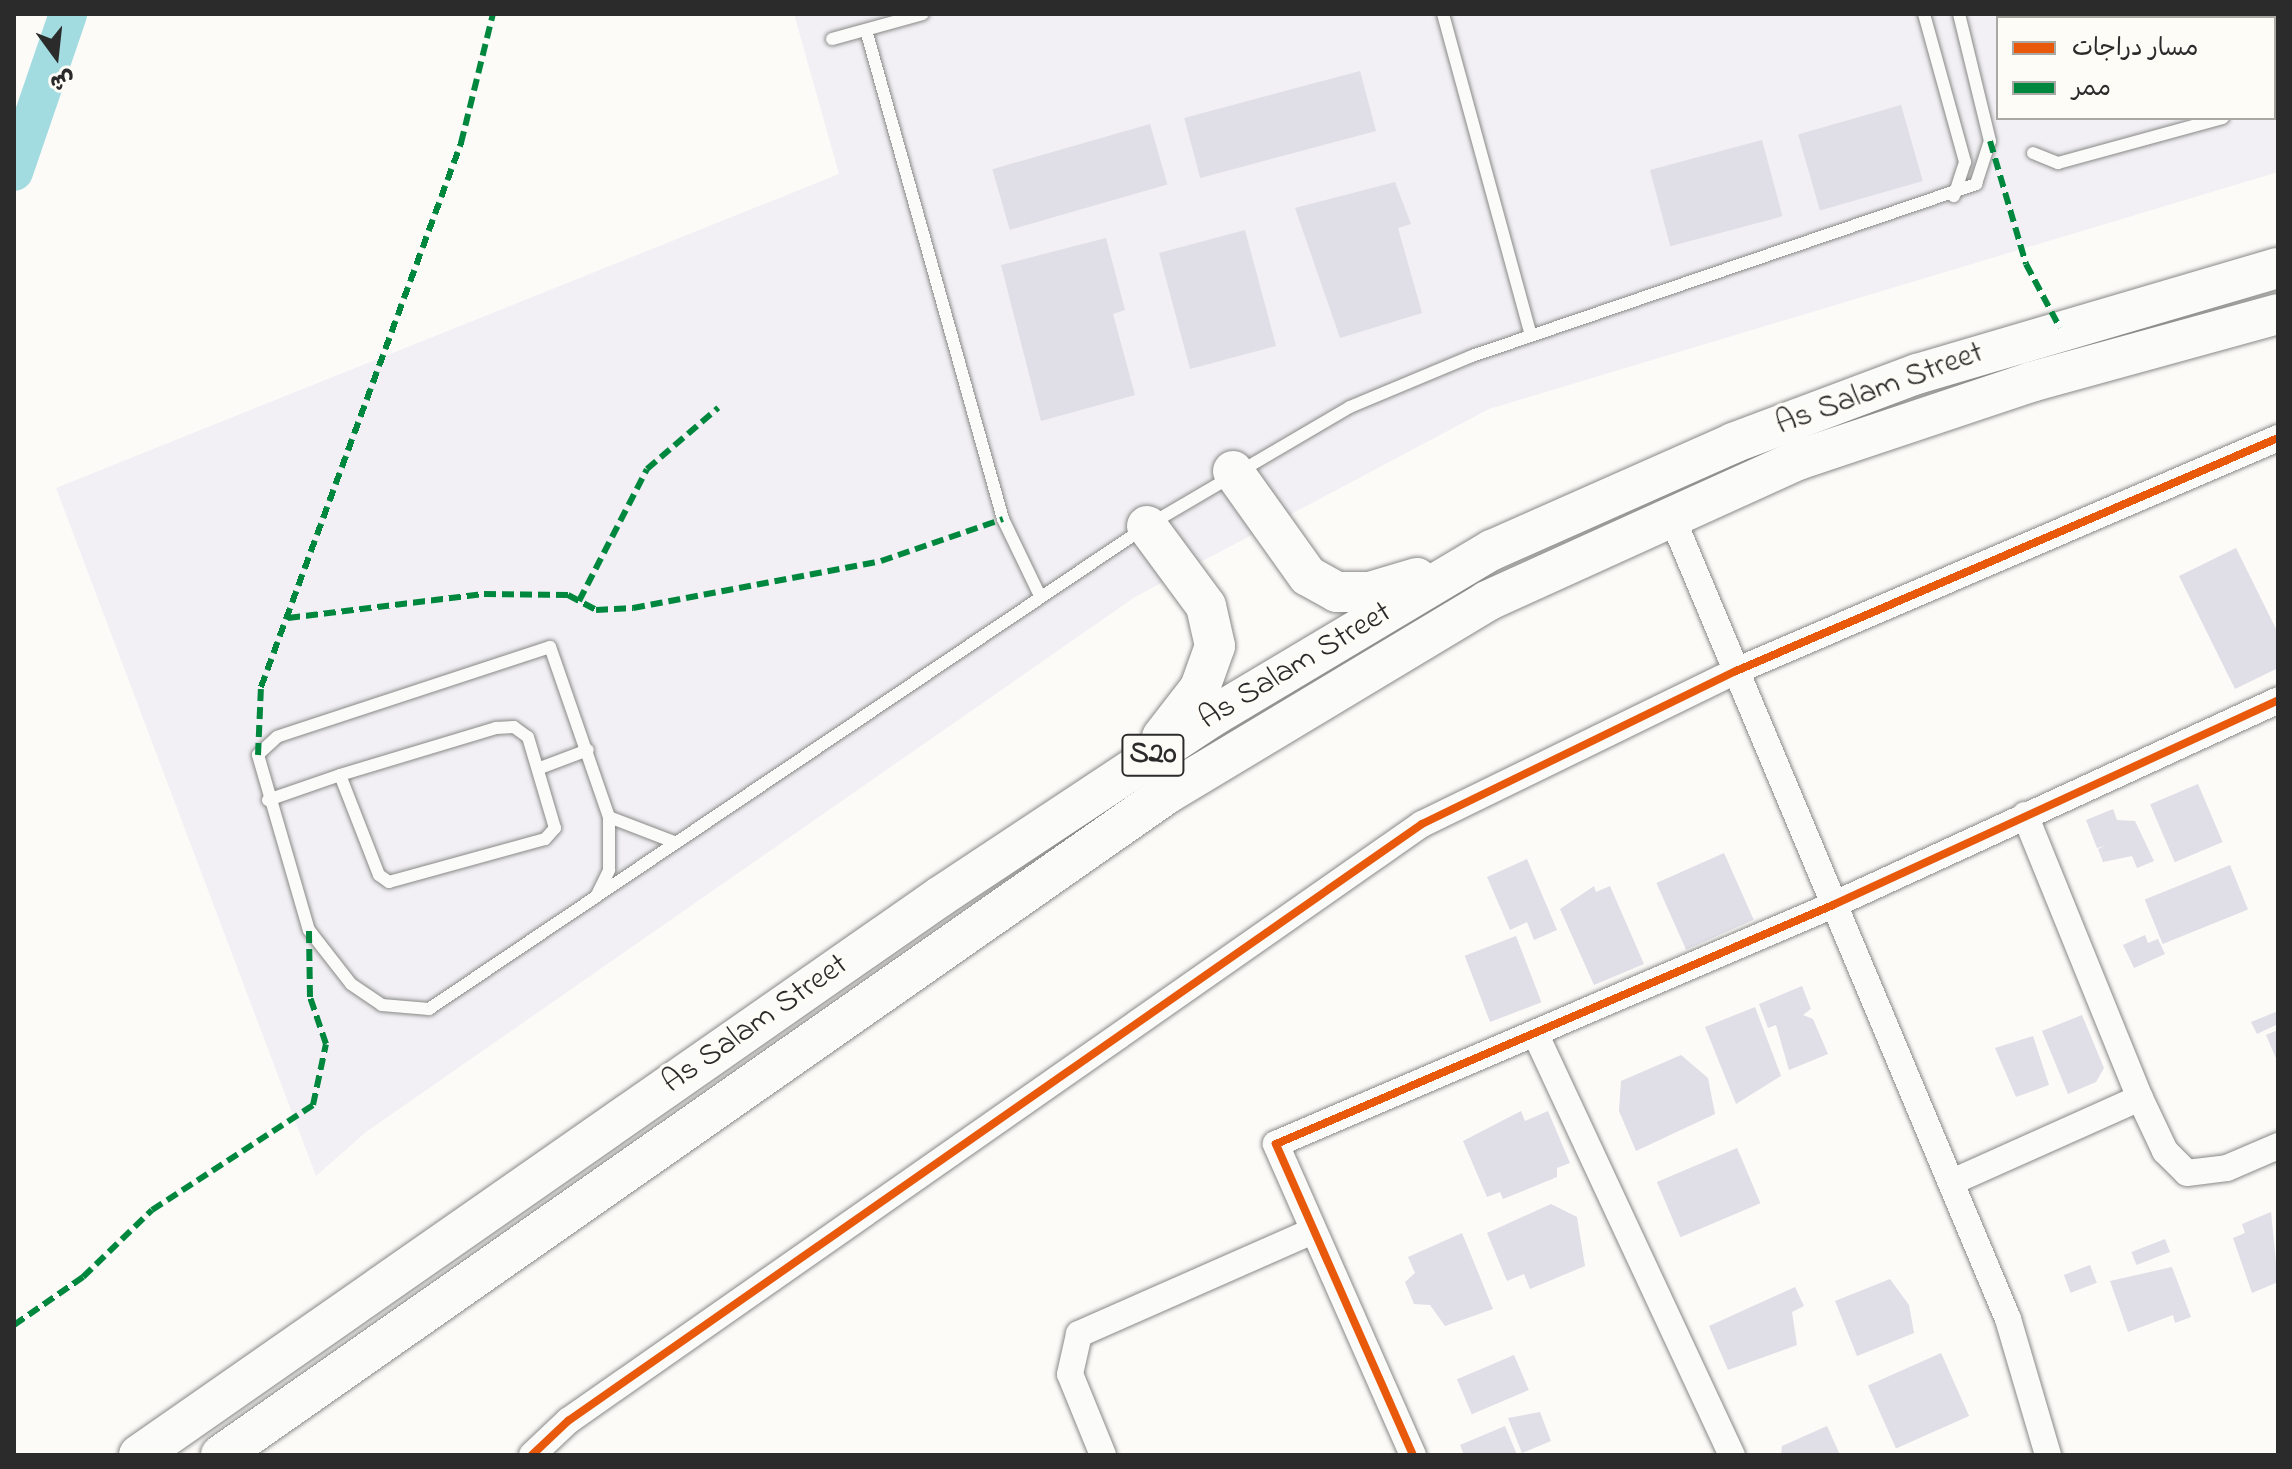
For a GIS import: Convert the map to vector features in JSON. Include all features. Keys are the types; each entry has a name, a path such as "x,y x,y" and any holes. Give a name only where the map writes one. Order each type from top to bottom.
{"main road":[{"name":"As Salam Street","path":"139,1455 1140,765 1492,550 1733,443 1917,374 2278,268"},
{"name":"As Salam Street","path":"221,1455 1168,793 1487,601 1798,460 2031,382 2278,314"},
{"path":"1233,471 1308,576 1337,592 1370,592 1492,550"},
{"path":"1140,765 1200,688 1215,646 1206,606 1147,526"}],"street":[{"path":"532,1455 568,1421 1422,824 1736,671 2278,438"},
{"path":"1671,515 2025,1363 2048,1455"},
{"path":"1413,1455 1276,1144 1833,905 2278,700"},
{"path":"2025,815 2140,1098 2165,1151 2187,1173 2227,1168 2278,1146"},
{"path":"1535,1033 1732,1455"},
{"path":"1952,1182 2140,1098"},
{"path":"1103,1455 1070,1374 1079,1334 1312,1231"}],"lane":[{"path":"832,39 923,14"},
{"path":"1443,14 1531,335"},
{"path":"1924,14 1965,162 1954,196"},
{"path":"597,895 609,870 609,817 555,651 541,647 277,737 258,755 268,800 309,930 351,984 382,1005 411,1011 441,1002 1040,596 1233,471 1350,407 1531,335 1954,196 1976,184 1990,141 1959,14"},
{"path":"866,30 1003,519 1040,596"},
{"path":"2033,153 2058,163 2216,120"},
{"path":"268,800 340,775 514,727 528,737 540,768 555,828 545,839 399,882 379,875 340,775"},
{"path":"540,768 588,750"},
{"path":"609,817 674,842"}],"shaded area":[{"path":"794,14 2278,14 2278,172 1489,409 1135,597 366,1132 316,1176 56,488 839,174"}],"building":[{"path":"1360,71 1376,131 1200,178 1184,118"},
{"path":"1901,105 1923,181 1820,210 1798,134"},
{"path":"1150,124 1167,185 1010,230 992,169"},
{"path":"1762,140 1782,216 1670,246 1650,170"},
{"path":"1395,182 1411,224 1398,228 1422,313 1340,338 1295,208"},
{"path":"1245,230 1276,346 1190,369 1159,253"},
{"path":"1106,238 1125,310 1113,314 1135,395 1041,421 1001,265"},
{"path":"2236,548 2278,633 2278,668 2235,689 2179,576"},
{"path":"2198,784 2223,842 2175,862 2150,804"},
{"path":"2113,809 2117,820 2135,821 2154,861 2137,868 2132,856 2103,862 2098,849 2105,846 2097,848 2086,820"},
{"path":"1724,853 1754,920 1686,950 1656,883"},
{"path":"1527,859 1557,930 1534,940 1527,922 1510,930 1487,877"},
{"path":"2230,865 2248,910 2163,944 2145,899"},
{"path":"1594,886 1596,892 1610,886 1644,964 1594,985 1560,909"},
{"path":"2145,935 2148,943 2158,939 2165,954 2134,968 2123,945"},
{"path":"1516,936 1541,1002 1490,1022 1465,956"},
{"path":"1802,986 1811,1009 1803,1015 1813,1019 1828,1054 1789,1070 1776,1025 1768,1028 1759,1004"},
{"path":"1755,1007 1781,1076 1736,1104 1705,1027"},
{"path":"2278,1011 2278,1024 2257,1034 2251,1022"},
{"path":"2082,1015 2104,1068 2096,1082 2068,1094 2042,1031"},
{"path":"2278,1030 2278,1063 2266,1035"},
{"path":"2033,1036 2049,1085 2016,1097 1995,1048"},
{"path":"1681,1055 1708,1078 1715,1114 1636,1151 1619,1111 1621,1081"},
{"path":"1521,1111 1525,1121 1548,1111 1570,1163 1557,1168 1557,1177 1503,1199 1500,1192 1487,1197 1463,1141"},
{"path":"1737,1148 1760,1203 1680,1237 1657,1182"},
{"path":"1551,1204 1577,1217 1585,1266 1530,1289 1524,1274 1507,1281 1487,1233"},
{"path":"2271,1212 2278,1282 2252,1293 2233,1238 2245,1233 2242,1224"},
{"path":"1462,1233 1493,1309 1445,1326 1430,1305 1414,1304 1405,1282 1415,1273 1408,1257"},
{"path":"2165,1239 2170,1252 2136,1265 2131,1252"},
{"path":"2090,1265 2097,1283 2071,1293 2064,1275"},
{"path":"2172,1267 2191,1317 2175,1323 2173,1315 2128,1332 2110,1281"},
{"path":"1890,1279 1909,1305 1914,1333 1857,1356 1835,1301"},
{"path":"1795,1287 1804,1306 1792,1312 1797,1345 1728,1370 1709,1326"},
{"path":"1941,1353 1969,1416 1896,1449 1868,1386"},
{"path":"1514,1355 1529,1390 1472,1414 1457,1379"},
{"path":"1540,1412 1551,1441 1522,1453 1508,1418"},
{"path":"1505,1426 1517,1455 1464,1455 1460,1445"},
{"path":"1827,1426 1840,1455 1781,1455 1782,1446"}],"waterway":[{"path":"14,172 68,14"}],"marked path":[{"path":"258,755 261,687 461,143 493,14"},
{"path":"1990,141 2026,264 2060,328"},
{"path":"579,601 647,469 718,408"},
{"path":"288,618 484,594 568,595 596,610 633,608 881,561 1003,519"},
{"path":"14,1325 83,1277 152,1210 313,1105 326,1044 310,997 309,930"}],"cycle path":[{"path":"532,1455 568,1421 1422,824 1736,671 2278,438"},
{"path":"1413,1455 1276,1144 1833,905 2278,700"}]}
